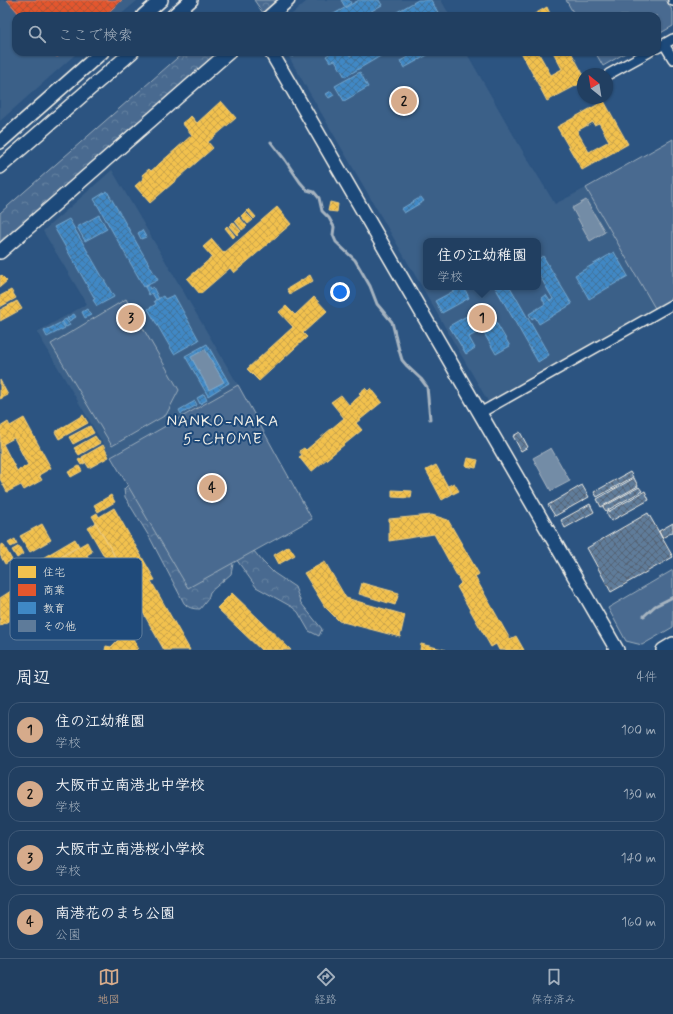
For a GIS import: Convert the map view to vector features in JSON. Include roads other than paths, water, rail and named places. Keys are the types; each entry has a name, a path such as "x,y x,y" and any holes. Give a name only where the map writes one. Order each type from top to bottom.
{"street":[{"path":"148,12 161,0"},
{"path":"178,12 191,0"},
{"path":"274,12 288,0"},
{"path":"673,39 661,46 673,59"},
{"path":"0,142 97,56"},
{"path":"0,167 127,56"},
{"path":"0,252 224,56"},
{"path":"272,56 617,650"},
{"path":"613,72 642,56"},
{"path":"480,413 673,304"},
{"path":"663,650 673,644"}],"waterway":[{"path":"271,142 300,182 307,190 314,192 319,198 322,211 329,218 334,227 333,235 336,242 355,260 370,286 377,304 392,322 402,360 427,387 430,419"},
{"path":"644,616 655,606 673,597"}],"place":[{"name":"大阪市立南港北中学校","path":"404,101"},
{"name":"大阪市立南港桜小学校","path":"131,318"},
{"name":"住の江幼稚園","path":"482,318"},
{"name":"南港花のまち公園","path":"212,488"}],"district":[{"name":"NANKO-NAKA 5-CHOME","path":"223,429"}]}
